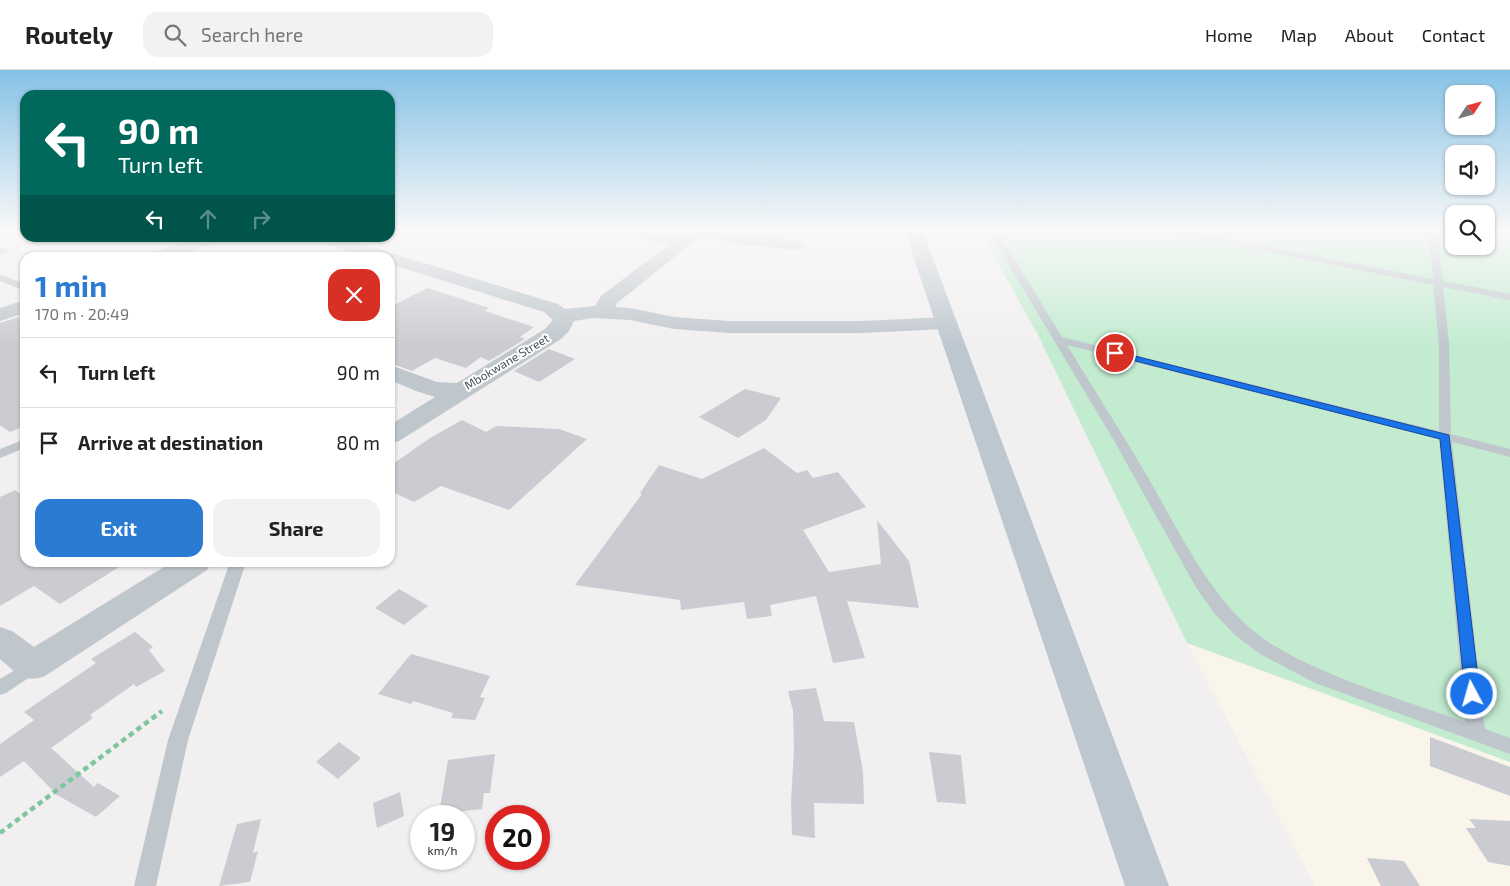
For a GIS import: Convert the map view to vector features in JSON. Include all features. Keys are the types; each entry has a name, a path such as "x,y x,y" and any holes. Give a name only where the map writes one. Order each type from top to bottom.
{"main road":[{"path":"927,270 1147,886"}],"street":[{"path":"428,270 552,308 562,316 602,313 630,314 674,323 729,327 862,327 946,323"},
{"path":"602,313 608,300 647,270"},
{"path":"0,315 20,308"},
{"name":"Mbokwane Street","path":"395,433 460,390 478,382 553,334 561,326 564,319 562,316"},
{"path":"395,374 442,392 460,390"},
{"path":"0,640 34,666 188,567"}],"lane":[{"path":"1015,270 1119,438 1203,585 1221,610 1242,631 1266,649 1321,678 1510,746"},
{"path":"1369,270 1510,297"},
{"path":"1438,270 1444,344 1446,437 1476,734"},
{"path":"0,277 20,286"},
{"path":"1059,340 1510,453"},
{"path":"0,454 20,445"},
{"path":"145,886 178,740 236,567"},
{"path":"0,688 34,666"}],"path":[{"path":"0,833 196,686"}],"shaded area":[{"path":"1187,643 1510,762 1510,886 1315,886"}],"green space":[{"path":"1001,270 1510,270 1510,762 1187,643 1037,333"}],"building":[{"path":"427,288 489,308 485,311 534,327 520,337 525,339 489,361 481,357 466,368 435,358 412,371 395,365 395,304"},
{"path":"20,317 20,428 10,432 0,425 0,323"},
{"path":"549,349 575,359 539,382 514,371"},
{"path":"745,389 781,398 766,420 738,438 699,417"},
{"path":"462,420 486,432 496,426 559,429 587,439 509,510 441,486 414,502 395,493 395,462 430,438"},
{"path":"764,448 797,473 807,470 813,478 838,472 866,507 803,530 829,572 881,564 877,520 909,561 919,608 847,601 865,658 833,663 816,596 770,605 772,616 747,619 744,602 681,610 680,600 575,585 642,494 640,493 659,465 702,479"},
{"path":"15,490 20,494 20,567 119,567 60,604 34,586 0,606 0,497"},
{"path":"399,589 428,606 404,625 375,608"},
{"path":"135,632 153,647 149,650 165,671 136,687 134,684 90,715 93,718 51,748 94,787 98,783 120,796 96,817 57,795 24,761 0,777 0,744 34,720 24,712 96,663 91,659"},
{"path":"411,654 490,676 480,697 485,698 475,720 451,718 453,713 413,701 411,704 378,694"},
{"path":"816,688 824,721 854,722 863,772 864,804 814,803 815,838 792,835 793,711 788,691"},
{"path":"1430,737 1510,767 1510,796 1430,766"},
{"path":"339,742 361,758 338,779 316,762"},
{"path":"929,752 961,755 966,804 937,802"},
{"path":"495,754 490,793 484,793 482,809 475,810 475,805 440,805 448,760"},
{"path":"400,792 404,816 377,828 373,803"},
{"path":"261,819 253,853 258,851 250,882 219,886 237,824"},
{"path":"1469,819 1510,821 1510,866 1488,862 1466,828 1476,828"},
{"path":"1367,858 1404,861 1420,886 1381,886"}],"route":[{"path":"1115,353 1446,437 1472,694"}]}
